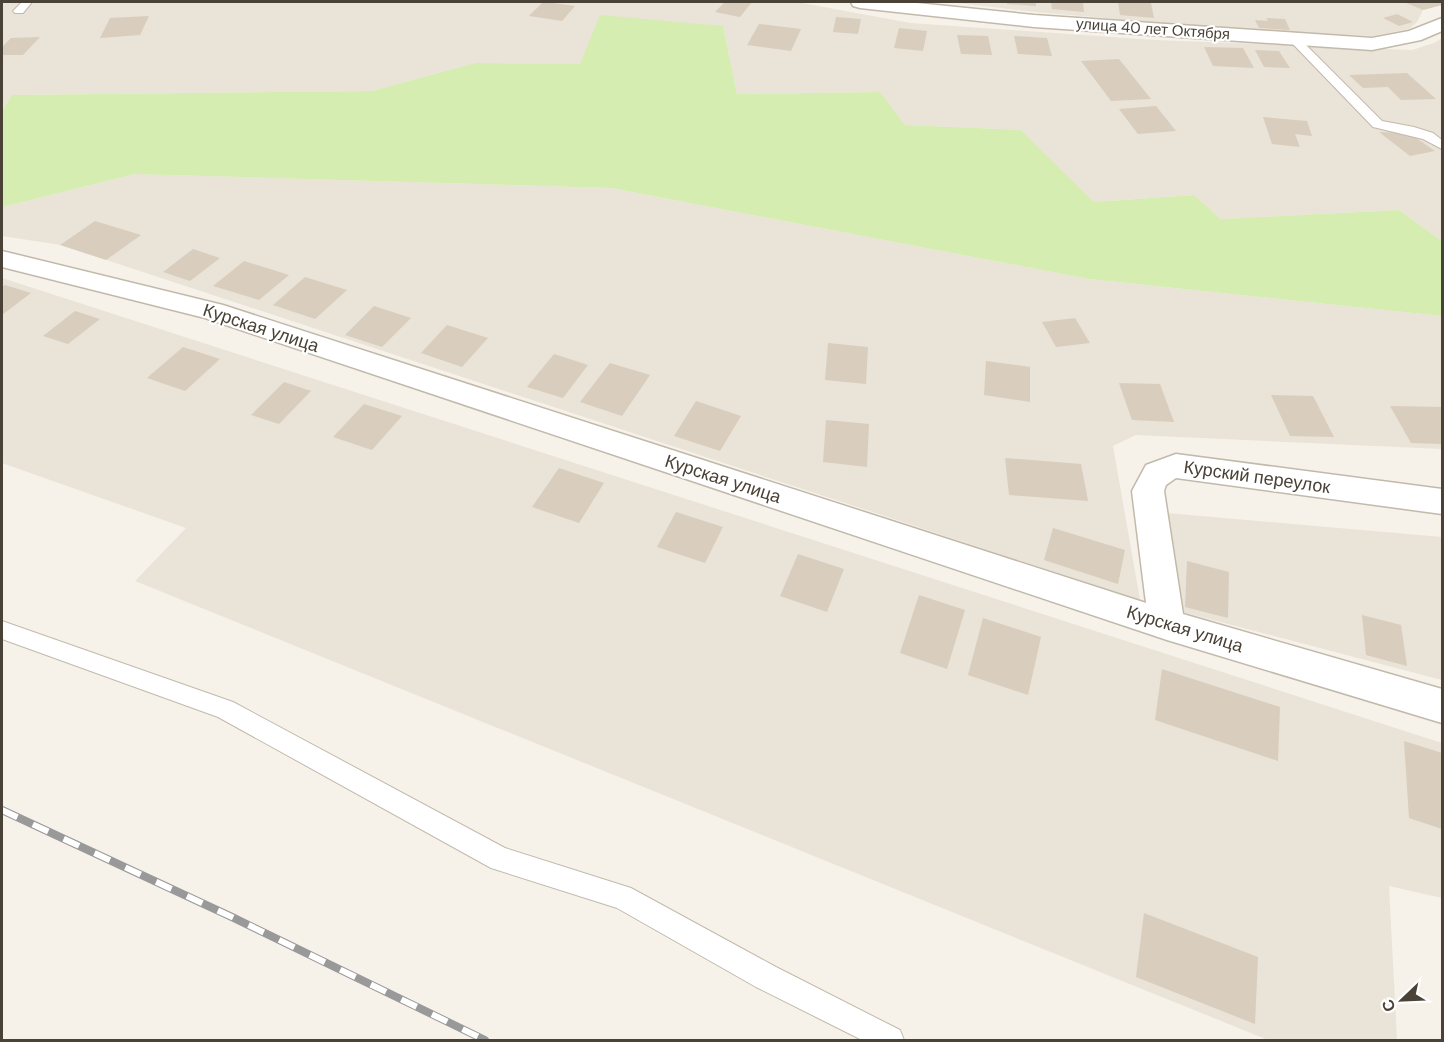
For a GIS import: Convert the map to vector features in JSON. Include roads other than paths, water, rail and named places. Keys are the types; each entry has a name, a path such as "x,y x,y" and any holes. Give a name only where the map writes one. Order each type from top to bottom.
{"street":[{"name":"улица 40 лет Октября","path":"860,2 1035,21 1372,44 1403,39 1443,24"},
{"name":"Курская улица","path":"2,259 213,311 1167,625 1443,706"},
{"name":"Курский переулок","path":"1167,625 1148,490 1152,477 1161,470 1176,466 1443,501"}],"lane":[{"path":"19,11 27,2"},
{"path":"1294,39 1378,123 1409,130 1443,145"},
{"path":"2,630 225,709 500,859 622,897 766,977 890,1041"}],"railway":[{"path":"2,810 234,918 485,1040"}]}
